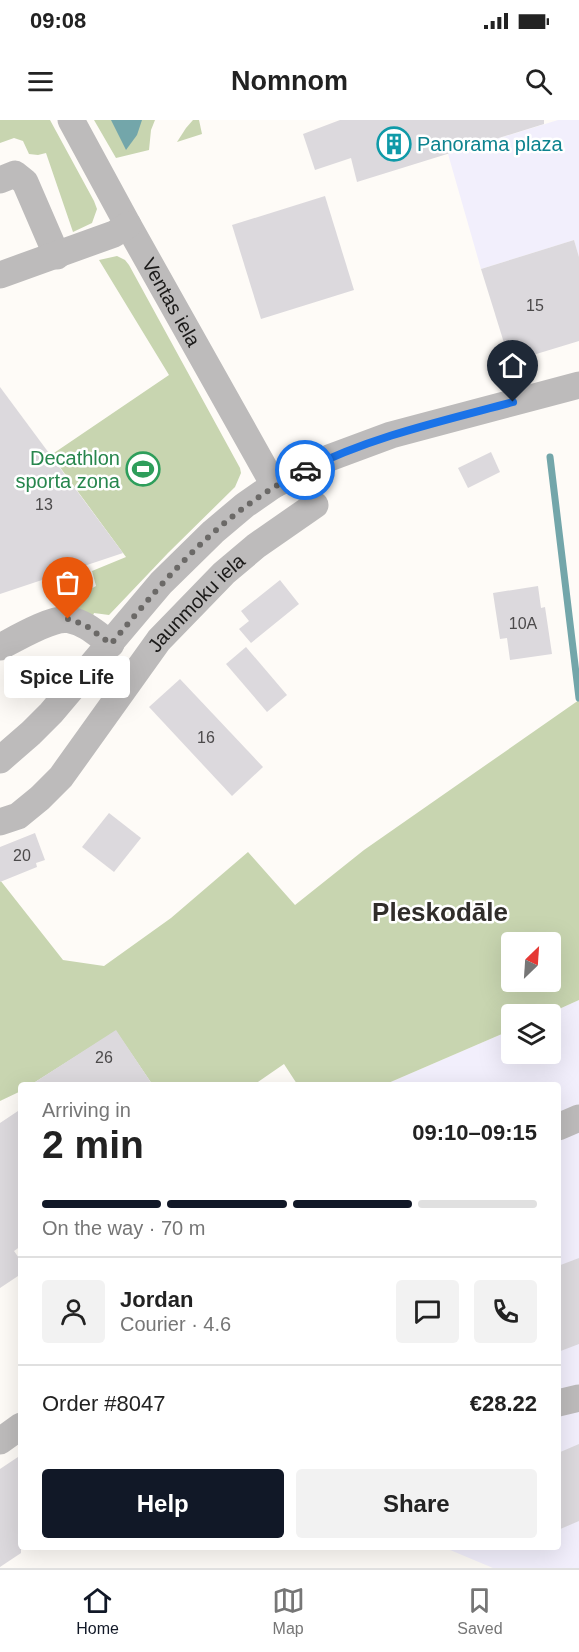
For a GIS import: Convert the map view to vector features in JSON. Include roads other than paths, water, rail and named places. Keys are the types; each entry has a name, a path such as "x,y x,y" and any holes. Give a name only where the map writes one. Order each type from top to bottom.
{"street":[{"name":"Ventas iela","path":"72,120 128,225 274,485"},
{"path":"0,180 15,174 25,182 57,256"},
{"path":"1,273 57,256 114,234 128,225"},
{"name":"Jaunmoku iela","path":"3,748 51,713 161,583 213,532 245,505 274,485 329,458 391,435 579,385"},
{"name":"Jaunmoku iela","path":"0,822 18,816 61,777 159,640 224,573 291,520 315,505"},
{"path":"132,618 159,640"},
{"path":"0,648 53,622 68,619 85,625 111,644"},
{"path":"561,1126 579,1118"},
{"path":"561,1402 579,1398"},
{"path":"0,1442 18,1428"}],"water":[{"path":"111,120 142,120 137,135 126,150"}],"waterway":[{"path":"550,457 579,698"}],"place":[{"name":"Panorama plaza","path":"394,144"},
{"name":"Decathlon sporta zona","path":"143,469"},
{"name":"Spice Life","path":"68,619"}],"district":[{"name":"Pleskodāle","path":"440,912"}]}
